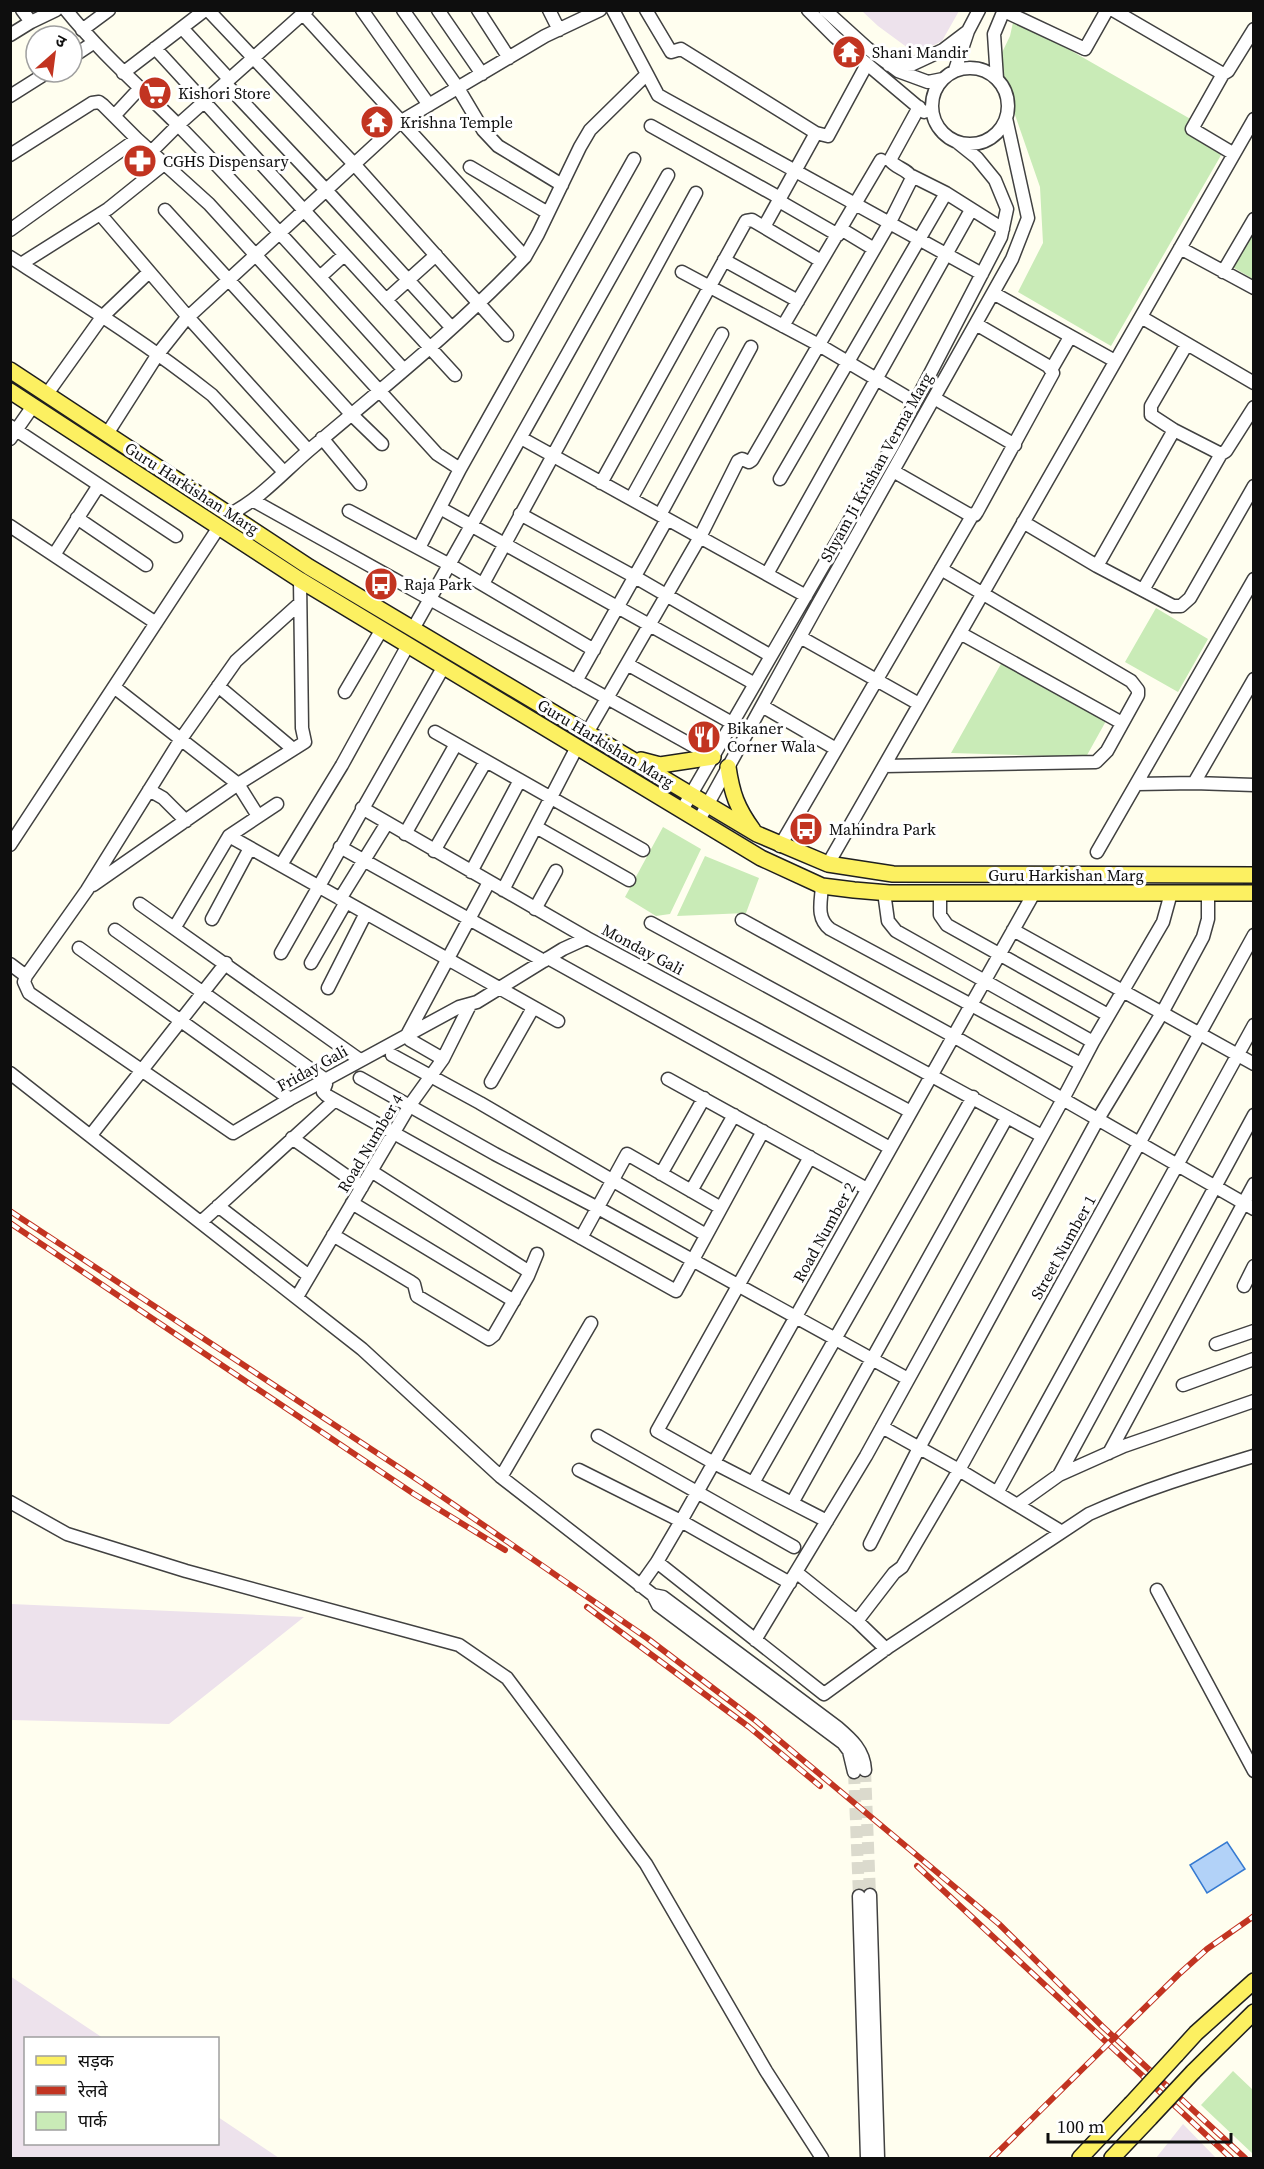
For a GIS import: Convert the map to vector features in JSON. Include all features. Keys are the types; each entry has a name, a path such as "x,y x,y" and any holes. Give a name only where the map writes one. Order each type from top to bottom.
{"main road":[{"name":"Guru Harkishan Marg","path":"10,370 309,567 707,805 780,846 828,864 892,874 1254,875"},
{"name":"Guru Harkishan Marg","path":"10,391 300,580 767,861 822,886 884,892 940,893 1254,893"},
{"path":"215,505 217,526 232,516"},
{"path":"626,757 660,765 713,757"},
{"path":"728,767 732,793 741,812 757,834"},
{"path":"1080,2158 1196,2033 1254,1981"},
{"path":"1112,2158 1193,2072 1254,2012"}],"street":[{"path":"22,10 31,22"},
{"path":"10,35 56,10"},
{"path":"66,10 77,24"},
{"path":"84,29 109,10"},
{"path":"123,73 207,10 354,164 507,335"},
{"path":"362,10 429,105"},
{"path":"403,10 458,88 490,139 562,186"},
{"path":"438,10 482,74"},
{"path":"478,10 509,58"},
{"path":"549,10 559,30"},
{"path":"107,434 158,354 188,317 400,122 559,30 600,10"},
{"path":"613,10 658,94 982,274"},
{"path":"645,10 671,52 681,49 816,133 828,136 867,64"},
{"path":"808,10 867,64 934,120 947,137 957,142 969,144 986,140 1000,129 1006,118 1007,97 997,79 988,72 966,68 955,70 936,88 932,98 934,120"},
{"path":"825,10 867,48 898,71 928,82 943,79"},
{"path":"955,70 968,31 980,10"},
{"path":"997,79 994,34 1004,11 1085,49 1107,10"},
{"path":"1113,10 1222,74"},
{"path":"151,152 178,125 305,12 400,122 525,257"},
{"path":"182,28 227,81 451,327"},
{"path":"1234,154 1192,129 1222,74 1228,71 1254,29"},
{"path":"890,65 914,63 943,50 968,31"},
{"path":"84,32 178,125 404,370"},
{"path":"84,49 93,43"},
{"path":"155,48 455,375"},
{"path":"232,516 254,501 308,450 429,348 525,257 590,130 647,74"},
{"path":"10,96 29,84"},
{"path":"114,116 139,89"},
{"path":"10,155 95,101 104,105 137,139 209,204 436,454 460,469"},
{"path":"919,107 890,160 912,176 946,193 1003,229"},
{"name":"Shyam Ji Krishan Verma Marg","path":"699,820 1012,259 1028,218 1006,118"},
{"path":"828,864 1254,119"},
{"path":"651,126 779,200 874,249"},
{"path":"764,227 816,133"},
{"path":"10,230 137,139"},
{"name":"Shyam Ji Krishan Verma Marg","path":"682,810 893,445 1001,237 1007,209 995,180 977,158 957,142"},
{"path":"419,548 460,469 634,159"},
{"path":"783,326 881,160"},
{"path":"164,164 100,214 16,261 158,354 212,395 284,472"},
{"path":"470,167 548,213"},
{"path":"414,629 668,174"},
{"path":"587,733 700,537 738,461 752,460 890,222 912,176"},
{"path":"483,584 696,193"},
{"path":"780,479 946,193"},
{"path":"165,210 351,414 382,444"},
{"path":"767,574 971,210"},
{"path":"100,214 149,273 308,450"},
{"path":"1223,272 1254,219"},
{"path":"602,483 746,221 752,220 821,261"},
{"path":"1180,248 1254,288"},
{"path":"320,277 344,255"},
{"path":"386,300 436,255"},
{"path":"724,261 798,301"},
{"path":"682,272 819,345 915,402"},
{"path":"46,394 102,316 149,273"},
{"path":"993,292 1115,361"},
{"path":"1141,317 1254,383"},
{"path":"976,324 1052,370"},
{"path":"631,499 722,334"},
{"path":"780,846 972,516 977,512 1051,379 1052,370 1070,337"},
{"path":"1187,344 1150,411 1155,418 1221,454"},
{"path":"576,681 635,577 663,517 751,347"},
{"path":"934,398 1014,445"},
{"path":"33,406 13,432 176,536"},
{"path":"1143,590 1221,454 1226,451 1254,407"},
{"path":"1096,566 1174,429"},
{"path":"322,438 360,484"},
{"path":"521,438 806,596"},
{"path":"893,471 972,516"},
{"path":"54,555 99,485"},
{"path":"1023,522 1096,566 1173,606 1181,606 1185,604 1254,486"},
{"path":"254,501 713,757"},
{"path":"440,508 755,684"},
{"path":"350,511 450,565 594,650"},
{"path":"520,514 771,656"},
{"path":"77,518 146,565"},
{"path":"10,526 156,623"},
{"path":"10,845 217,526"},
{"path":"884,766 1096,762 1107,751 1138,695 1135,684 941,569"},
{"path":"1097,852 1254,579"},
{"path":"87,890 238,784 304,742 300,580"},
{"path":"142,1070 29,993 24,982 26,976 87,890 181,739 236,661 299,604"},
{"path":"345,692 382,629"},
{"path":"960,633 1122,723"},
{"path":"800,637 919,704"},
{"path":"281,865 342,765 408,645"},
{"path":"627,664 732,723"},
{"path":"281,953 444,666"},
{"path":"1194,783 1254,679"},
{"path":"114,687 238,784 258,816"},
{"path":"218,687 293,749"},
{"path":"762,706 836,749"},
{"path":"435,732 643,850"},
{"path":"405,834 456,744"},
{"path":"503,890 577,747"},
{"path":"434,851 486,760"},
{"path":"471,872 520,780"},
{"path":"1137,784 1254,785"},
{"path":"149,790 163,798 186,821"},
{"path":"175,927 229,836 277,804"},
{"name":"Monday Gali","path":"362,808 587,938 911,1112"},
{"path":"311,963 364,860 387,823"},
{"path":"536,827 629,880"},
{"path":"229,836 558,1022"},
{"path":"340,847 890,1148"},
{"path":"212,919 250,848"},
{"path":"536,909 556,871"},
{"path":"443,1059 410,1040 407,1035 489,882"},
{"path":"822,886 820,917 824,924 1081,1064"},
{"path":"884,892 888,921 896,931 1093,1042"},
{"path":"940,893 942,921 1108,1015"},
{"name":"Road Number 2","path":"640,1586 657,1562 714,1463 1034,893"},
{"path":"755,1640 882,1427 1064,1099 1108,1015 1163,922 1171,893"},
{"path":"870,1544 919,1448 1098,1119 1162,1013 1206,928 1208,893"},
{"path":"140,904 360,1060"},
{"path":"328,988 366,913"},
{"path":"742,920 953,1036 1248,1206"},
{"path":"651,923 1042,1136"},
{"path":"115,930 324,1079 327,1084 323,1089 324,1093 393,1134 675,1291 763,1131"},
{"path":"1013,930 1254,1064"},
{"name":"Street Number 1","path":"857,1621 894,1573 902,1567 959,1470 1198,1033 1249,952 1254,935"},
{"name":"Friday Gali","path":"142,1070 233,1133 324,1079 459,1007 470,1005 546,959 587,938"},
{"path":"79,948 290,1099"},
{"path":"91,1135 226,963"},
{"path":"10,964 26,976"},
{"name":"Road Number 4","path":"297,1297 410,1105 443,1059 470,1005"},
{"path":"491,1082 533,1008"},
{"path":"997,1493 1254,1025"},
{"path":"392,1055 480,1103 706,1235"},
{"path":"10,1073 363,1348 501,1477 653,1595 658,1605 843,1743 860,1771"},
{"path":"360,1078 908,1380"},
{"path":"668,1079 867,1189"},
{"path":"753,1483 973,1097"},
{"path":"661,1174 704,1098"},
{"path":"201,1222 335,1100"},
{"path":"692,1191 734,1115"},
{"path":"1059,1475 1254,1115"},
{"path":"792,1503 1007,1117"},
{"path":"292,1138 362,1187"},
{"path":"581,1238 627,1154 721,1208"},
{"path":"810,1158 657,1431 827,1521"},
{"path":"371,1171 528,1271"},
{"path":"1109,1453 1248,1206 1254,1184"},
{"path":"352,1203 513,1301"},
{"path":"218,1206 309,1276"},
{"path":"333,1235 414,1284 417,1296 489,1339 494,1335 528,1276 528,1271 537,1254"},
{"path":"1244,1286 1254,1266"},
{"path":"501,1477 591,1323"},
{"path":"1216,1344 1254,1331"},
{"path":"1183,1385 1254,1359"},
{"path":"1017,1505 1059,1475 1109,1453 1254,1401"},
{"path":"882,1427 1062,1532"},
{"path":"598,1436 795,1547"},
{"path":"657,1562 824,1694 886,1649 1089,1514 1121,1500 1254,1456"},
{"path":"579,1470 793,1577 857,1621 886,1649"},
{"path":"10,1503 67,1534 186,1571 459,1645 507,1678 646,1864 766,2071 822,2158"},
{"path":"1157,1590 1254,1771"},
{"path":"867,2158 865,1896 878,2158"}],"shaded area":[{"path":"862,11 959,11 942,41 924,50 908,48"},
{"path":"11,1604 304,1617 169,1724 11,1720"},
{"path":"10,1976 102,2037 24,2037 24,2145 219,2145 219,2118 279,2158 11,2158"},
{"path":"1183,2124 1216,2158 1156,2158"}],"green space":[{"path":"1014,18 1194,121 1224,150 1111,346 1018,292 1043,243 1040,187 997,63 1010,36"},
{"path":"1253,224 1253,279 1229,265"},
{"path":"1156,608 1208,639 1178,692 1125,662"},
{"path":"1002,662 1106,721 1086,757 951,753"},
{"path":"663,827 701,849 670,914 656,916 625,897"},
{"path":"705,856 759,878 746,913 677,916"},
{"path":"1233,2071 1253,2090 1253,2154 1201,2105"}],"water":[{"path":"1227,1842 1245,1869 1207,1893 1190,1865"}],"tunnel":[{"path":"865,1770 870,1895"},
{"path":"854,1772 859,1896"}],"railway":[{"path":"10,1211 421,1482 647,1638 755,1720 999,1924 1102,2026 1245,2158"},
{"path":"10,1223 414,1494 505,1550"},
{"path":"587,1607 749,1727 820,1786"},
{"path":"917,1866 1231,2158"},
{"path":"992,2158 1178,1975 1207,1949 1254,1916"}],"place":[{"name":"Shani Mandir","path":"849,52"},
{"name":"Kishori Store","path":"155,93"},
{"name":"Krishna Temple","path":"377,122"},
{"name":"CGHS Dispensary","path":"140,161"},
{"name":"Raja Park","path":"381,584"},
{"name":"Bikaner Corner Wala","path":"704,737"},
{"name":"Mahindra Park","path":"806,829"}]}
